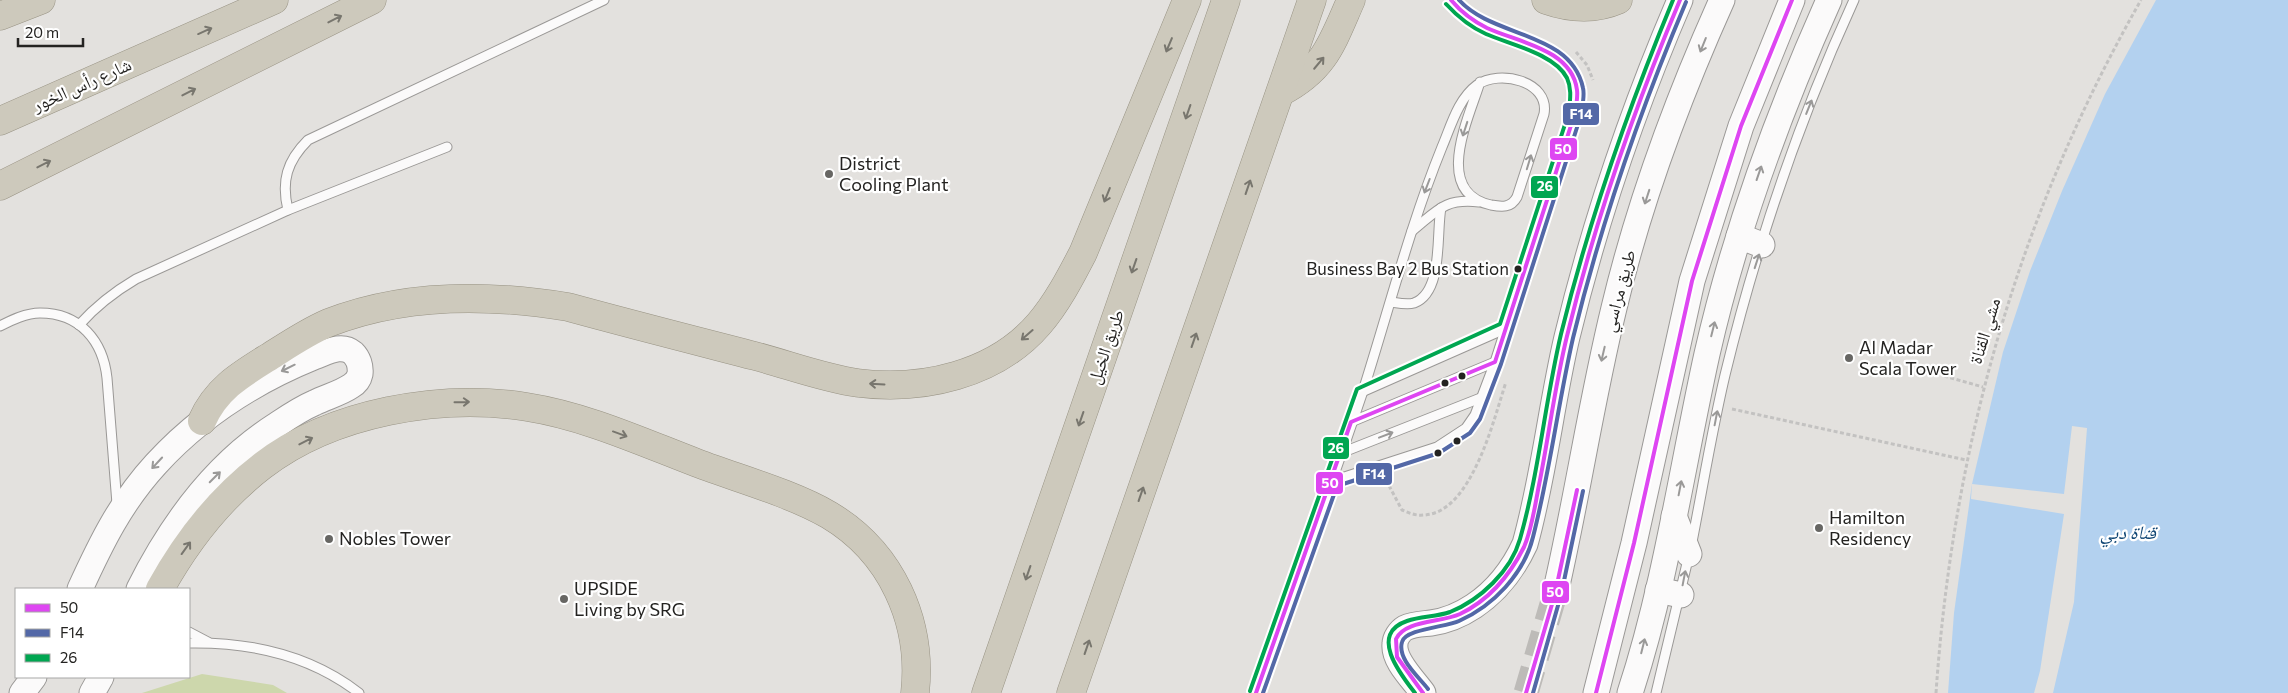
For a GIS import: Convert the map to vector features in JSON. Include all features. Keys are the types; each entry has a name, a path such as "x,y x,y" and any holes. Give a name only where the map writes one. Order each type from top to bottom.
{"highway":[{"path":"0,16 41,0"},
{"name":"شارع رأس الخور","path":"0,121 274,0"},
{"path":"0,186 372,0"},
{"path":"202,421 215,398 234,379 305,335 327,324 358,313 388,306 459,298 532,301 568,307 858,383 928,383 958,376 985,364 1013,347 1038,325 1073,274 1188,0"},
{"name":"طريق الخيل","path":"986,693 1226,0"},
{"path":"1071,693 1312,0"},
{"path":"1281,92 1296,84 1321,62 1330,48 1351,0"},
{"path":"1546,0 1562,6 1587,7 1618,0"},
{"path":"161,588 180,556 202,526 240,485 264,465 314,437 352,421 416,406 481,402 528,407 551,411 595,425 809,505 848,529 880,559 902,596 911,622 914,643 916,667 915,693"}],"street":[{"path":"1423,693 1396,654 1394,644 1397,635 1404,629 1454,616 1478,603 1503,581 1516,563 1525,544 1567,338 1598,219 1638,102 1680,0"},
{"name":"طريق مراسي","path":"1555,594 1572,519 1599,374 1634,237 1686,86 1722,0"},
{"path":"1596,693 1632,552 1692,281 1741,126 1792,0"},
{"path":"1630,693 1669,592 1674,516 1707,352 1750,241 1772,136 1799,67 1829,0"},
{"path":"80,588 103,538 118,511 157,463 202,421 264,380 333,350 341,348 350,351 356,356 360,364 360,372 357,380 350,386 311,404 274,426 240,452 209,482 181,516 163,543 140,588"},
{"path":"1674,516 1689,554"},
{"path":"22,693 33,678"},
{"path":"92,693 100,678"}],"lane":[{"path":"288,210 284,195 284,180 293,158 308,140 604,0"},
{"path":"1332,481 1437,447 1466,428 1475,416 1495,362 1578,102 1578,89 1568,67 1560,60 1478,23 1458,8 1451,0"},
{"path":"1656,693 1669,592 1689,554 1719,406 1738,325 1750,241 1801,127 1854,0"},
{"path":"1256,693 1362,392 1425,189 1456,113 1467,95 1480,82 1502,78 1531,86 1541,95 1545,108 1514,202 1504,207 1458,201 1441,208 1412,232"},
{"path":"1480,82 1457,157 1458,171 1462,183 1480,203"},
{"path":"79,325 108,296 136,279 288,210 447,147"},
{"path":"1391,302 1404,304 1416,302 1426,292 1438,257 1438,224 1441,208"},
{"path":"0,326 19,318 39,313 60,316 79,325 91,335 100,348 106,363 118,511"},
{"path":"1362,392 1505,329"},
{"path":"1351,422 1495,362"},
{"path":"1340,453 1483,397"},
{"path":"190,632 213,644"},
{"path":"190,643 274,652 299,659 323,669 359,693"}],"path":[{"name":"مشي القناة","path":"1936,693 1946,585 1966,460 1983,387 2015,280 2044,202 2097,83 2141,0"},
{"path":"1944,376 1983,387"},
{"path":"1719,406 1966,460"}],"green space":[{"path":"202,674 273,685 287,693 142,693"}],"water":[{"name":"قناة دبي","path":"2156,0 2288,0 2288,693 1948,693 1954,613 1972,484 2003,352 2030,271 2062,191 2105,94"}],"pier":[{"path":"2072,426 2087,428 2074,602 2053,693 2034,693 2040,671 2064,514 1971,499 1972,484 2064,494"}],"tunnel":[{"path":"1526,693 1555,594"}],"transit line":[{"name":"50","path":"1256,693 1351,422 1495,362 1575,113 1577,90 1573,76 1565,65 1541,49 1487,28 1472,19 1451,0"},
{"name":"F14","path":"1263,693 1337,486 1439,453 1470,433 1480,419 1501,364 1581,115 1584,98 1583,88 1576,69 1563,56 1547,45 1491,22 1459,0"},
{"name":"26","path":"1415,693 1402,676 1391,655 1390,635 1396,627 1407,621 1450,612 1472,600 1502,573 1516,551 1527,514 1561,334 1572,291 1597,207 1625,124 1673,0"},
{"name":"50","path":"1423,693 1397,657 1396,639 1407,628 1452,617 1480,602 1505,577 1527,540 1535,509 1563,354 1590,250 1631,124 1680,0"},
{"name":"50","path":"1596,693 1634,543 1692,281 1741,126 1792,0"},
{"name":"F14","path":"1428,689 1406,661 1401,648 1402,642 1410,634 1459,621 1484,607 1515,576 1529,551 1544,487 1573,338 1596,252 1637,126 1686,2"},
{"name":"26","path":"1250,691 1357,389 1500,324 1569,112 1570,86 1567,78 1553,62 1531,51 1486,34 1460,17 1446,4"},
{"name":"50","path":"1526,693 1555,594 1577,490"},
{"name":"F14","path":"1533,693 1561,595 1583,491"}],"place":[{"name":"District Cooling Plant","path":"829,174"},
{"name":"Business Bay 2 Bus Station","path":"1518,269"},
{"name":"Al Madar Scala Tower","path":"1849,358"},
{"name":"Hamilton Residency","path":"1819,528"},
{"name":"Nobles Tower","path":"329,539"},
{"name":"UPSIDE Living by SRG","path":"564,599"}]}
